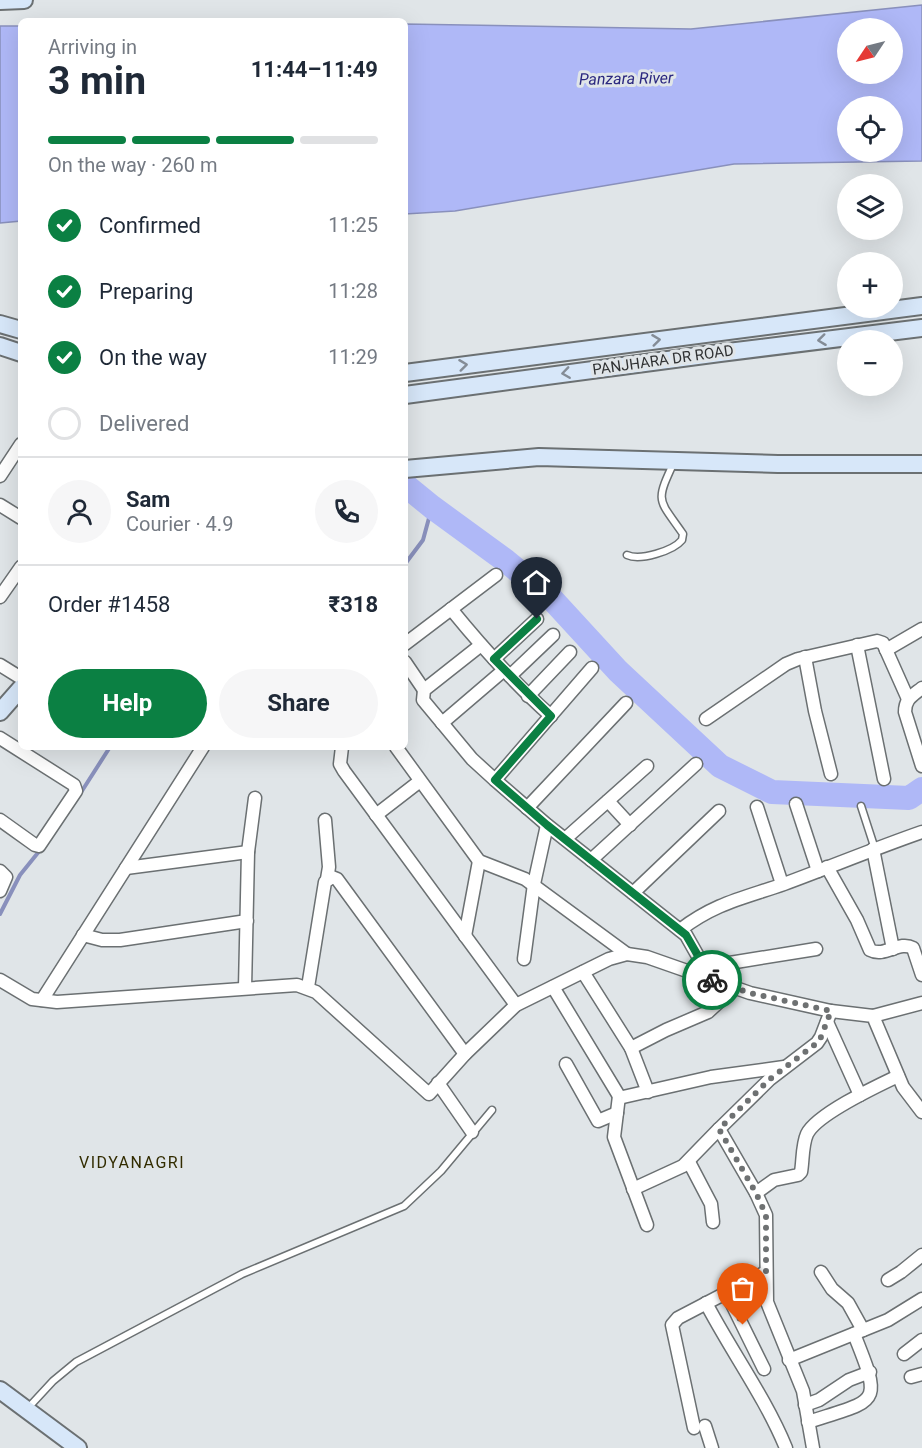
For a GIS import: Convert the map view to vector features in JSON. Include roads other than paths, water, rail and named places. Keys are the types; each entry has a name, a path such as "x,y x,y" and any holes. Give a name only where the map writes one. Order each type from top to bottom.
{"street":[{"path":"0,1 24,0"},
{"name":"PANJHARA DR ROAD","path":"408,373 922,306"},
{"path":"0,324 18,329"},
{"name":"PANJHARA DR ROAD","path":"408,395 720,352 922,328"},
{"path":"0,346 18,352"},
{"path":"0,476 18,449"},
{"path":"408,469 538,458 778,464 922,464"},
{"path":"0,505 18,516"},
{"path":"0,597 18,571"},
{"path":"408,642 496,575"},
{"path":"452,609 481,645 528,696 551,716"},
{"path":"494,659 537,619"},
{"path":"886,650 922,629"},
{"path":"442,723 553,635"},
{"path":"706,719 786,664 805,657 880,641 908,699"},
{"path":"424,690 481,645"},
{"path":"857,645 885,779"},
{"path":"528,696 570,652"},
{"path":"805,657 815,711 831,774"},
{"path":"0,665 18,676"},
{"path":"408,666 424,690 423,700 472,759 547,825 680,930 692,944 712,981"},
{"path":"495,780 592,668"},
{"path":"922,688 905,703 905,712 922,766"},
{"path":"0,712 18,691"},
{"path":"527,808 626,703"},
{"path":"0,738 18,749"},
{"path":"0,820 39,846 76,791 74,785 19,750"},
{"path":"42,1000 201,750"},
{"path":"342,750 340,764 516,1005"},
{"path":"398,750 479,861 534,884 627,954"},
{"path":"591,860 696,764"},
{"path":"565,839 647,766"},
{"path":"376,815 420,782"},
{"path":"245,988 248,852 255,798"},
{"path":"608,801 630,825"},
{"path":"796,804 823,869 857,920 870,950 880,953 905,945 913,948 922,975"},
{"path":"757,807 782,885"},
{"path":"633,893 719,811"},
{"path":"308,987 329,867 325,820"},
{"path":"524,958 534,884 547,825"},
{"path":"680,930 699,916 740,897 782,885 922,832"},
{"path":"874,849 893,949"},
{"path":"126,868 248,852"},
{"path":"465,936 479,861"},
{"path":"0,871 6,877 0,891"},
{"path":"327,879 337,879 465,1054"},
{"path":"83,936 102,940 120,940 247,921"},
{"path":"705,967 816,949"},
{"path":"0,980 32,999 57,1002 245,988 297,985 308,987 429,1094 465,1054 516,1005 609,960 627,954 647,957 712,981 829,1016 873,1016 922,1003"},
{"path":"583,972 631,1048 648,1092"},
{"path":"553,987 619,1096 614,1137 647,1225"},
{"path":"631,1048 708,1012 734,988"},
{"path":"633,1189 673,1172 688,1162 719,1129 786,1066 817,1043 829,1016"},
{"path":"829,1016 860,1095"},
{"path":"873,1016 898,1076 922,1112"},
{"path":"566,1064 598,1121 617,1113"},
{"path":"619,1096 648,1092 711,1077 786,1066"},
{"path":"756,1193 774,1180 798,1175 801,1172 808,1132 839,1106 898,1076"},
{"path":"438,1083 472,1132"},
{"path":"719,1129 766,1215 766,1302 803,1391 813,1448"},
{"path":"688,1162 711,1204 714,1212 713,1222"},
{"path":"888,1280 922,1255"},
{"path":"712,1448 700,1427 672,1325 678,1317 766,1272"},
{"path":"808,1422 857,1406 871,1395 873,1386 848,1304 832,1289 821,1272"},
{"path":"726,1292 765,1369"},
{"path":"789,1360 888,1320 922,1299"},
{"path":"706,1303 724,1338 771,1416 786,1448"},
{"path":"904,1354 922,1340"},
{"path":"806,1406 849,1380 870,1372"},
{"path":"0,1390 78,1448"}],"lane":[{"path":"627,555 639,558 674,547 682,540 683,534 662,504 660,496 674,461"},
{"path":"861,806 874,849"},
{"path":"27,1410 53,1380 76,1362 242,1274 404,1206 441,1171 492,1110"}],"water":[{"name":"Panzara River","path":"922,5 922,161 903,161 903,96 837,96 837,162 859,162 734,164 455,211 408,214 408,24 691,29"},
{"path":"0,26 18,26 18,221 0,223"}],"waterway":[{"path":"408,487 550,597 618,671 720,766 772,792 909,798 922,789"},
{"path":"408,560 423,540 432,507"},
{"path":"80,794 108,750"},
{"path":"0,914 20,875 41,849"}],"district":[{"name":"VIDYANAGRI","path":"132,1162"}]}
